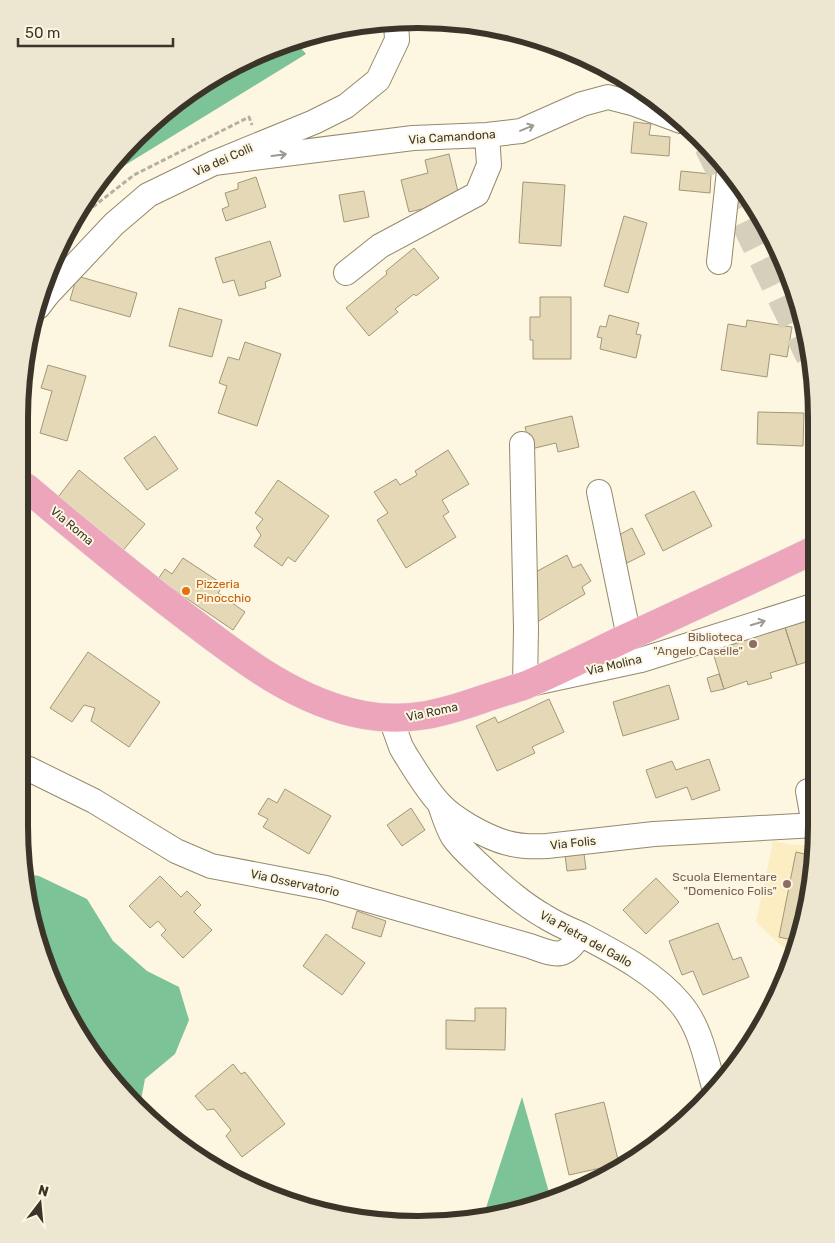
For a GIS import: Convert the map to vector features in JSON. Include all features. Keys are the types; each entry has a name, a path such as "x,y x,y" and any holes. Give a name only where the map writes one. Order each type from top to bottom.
{"main road":[{"name":"Via Roma","path":"28,490 232,652 286,686 312,698 365,716 391,719 445,712 525,685 808,554"}],"street":[{"name":"Via dei Colli","path":"47,295 114,224 148,195 214,163 314,122 346,106 378,80 397,40 396,28"},
{"name":"Via Camandona","path":"214,163 414,138 487,135 521,131 582,104 608,97 662,113"},
{"path":"346,273 380,246 477,194 489,165 487,135"},
{"path":"719,262 728,181"},
{"path":"522,444 526,620 525,685"},
{"path":"599,492 629,636"},
{"name":"Via Molina","path":"525,685 641,660 808,608"},
{"name":"Via Folis","path":"391,719 405,754 440,804 457,818 490,838 509,844 547,846 654,834 808,825"},
{"name":"Via Osservatorio","path":"28,769 94,801 176,851 211,866 326,888 546,952 558,954 567,951 580,934"},
{"path":"801,791 808,817"},
{"name":"Via Pietra del Gallo","path":"440,804 453,837 472,858 522,902 545,917 619,956 651,976 668,990 692,1020 712,1081"}],"shaded area":[{"name":"Scuola Elementare \"Domenico Folis\"","path":"773,841 794,845 807,845 800,902 787,951 756,922"}],"green space":[{"path":"299,46 306,54 115,171 160,124 201,93 245,68 292,48"},
{"path":"31,875 39,876 87,899 113,941 147,971 179,987 189,1020 175,1054 145,1079 141,1100 108,1063 80,1020 57,975 48,951 35,902"},
{"path":"522,1097 549,1193 486,1209"}],"building":[{"path":"634,122 651,124 649,135 670,137 669,156 631,153"},
{"path":"449,154 459,196 435,202 436,206 409,212 401,180 428,173 425,160"},
{"path":"681,171 711,174 710,193 679,190"},
{"path":"256,177 266,207 226,221 222,209 229,206 225,193 238,189 238,183"},
{"path":"523,182 565,185 561,246 519,243"},
{"path":"733,189 745,206 731,204"},
{"path":"364,191 369,217 344,222 339,195"},
{"path":"624,216 647,223 628,293 604,286"},
{"path":"270,241 281,276 265,282 266,288 239,296 234,280 223,283 215,258"},
{"path":"414,248 439,278 395,309 398,312 369,336 346,308 387,274 386,271"},
{"path":"77,276 137,293 130,317 70,300"},
{"path":"540,297 571,297 571,359 533,359 533,340 530,340 530,317 540,317"},
{"path":"179,308 222,320 212,357 169,346"},
{"path":"609,315 639,323 636,334 641,335 636,358 600,349 602,338 597,337 600,326 606,327"},
{"path":"747,320 792,327 787,357 770,354 767,377 721,370 728,324 746,327"},
{"path":"245,342 281,354 257,426 218,413 227,386 219,383 228,357 239,360"},
{"path":"48,365 86,376 67,441 40,433 52,391 41,388"},
{"path":"758,412 804,413 803,446 757,444"},
{"path":"572,416 579,447 558,452 556,443 531,449 525,427"},
{"path":"155,436 178,469 147,490 124,458"},
{"path":"448,450 469,484 442,500 449,512 443,516 456,537 406,568 377,520 388,513 374,492 396,479 400,485 417,475 415,471"},
{"path":"79,470 145,524 120,554 55,501"},
{"path":"278,480 329,516 295,562 288,557 282,566 254,546 261,535 256,528 263,519 255,513"},
{"path":"694,491 712,526 663,551 645,515"},
{"path":"632,528 645,554 627,563 615,537"},
{"path":"567,555 573,568 581,564 591,581 582,587 585,594 532,625 532,574"},
{"path":"183,558 224,585 218,593 245,612 233,630 158,579 165,569 172,574"},
{"path":"808,617 808,662 797,665 784,624"},
{"path":"784,624 797,665 770,673 772,678 748,685 747,681 724,689 711,646"},
{"path":"88,652 160,702 129,747 91,721 95,708 84,705 72,722 50,708"},
{"path":"719,674 724,689 711,692 707,678"},
{"path":"669,685 679,719 623,736 613,702"},
{"path":"549,699 564,732 532,747 535,753 497,771 476,726 495,717 498,723"},
{"path":"709,759 720,790 692,800 687,787 656,798 646,770 672,761 676,770"},
{"path":"285,789 331,816 309,854 263,827 268,819 258,814 268,798 277,803"},
{"path":"411,808 425,830 402,846 387,825"},
{"path":"796,852 807,854 800,902 790,940 779,937"},
{"path":"584,854 586,869 567,871 565,855"},
{"path":"160,876 181,897 187,891 201,905 194,912 212,930 183,958 161,935 166,930 158,921 150,928 129,906"},
{"path":"656,878 679,902 646,934 623,910"},
{"path":"357,911 386,921 381,937 352,928"},
{"path":"718,923 733,960 741,957 749,977 703,995 693,971 682,975 669,941"},
{"path":"326,934 365,963 342,995 303,966"},
{"path":"475,1008 506,1008 505,1050 446,1049 446,1020 475,1021"},
{"path":"233,1064 241,1074 245,1072 285,1124 242,1157 226,1136 231,1130 214,1109 207,1110 195,1096"},
{"path":"604,1102 618,1160 604,1167 569,1175 555,1114"}],"tunnel":[{"path":"721,172 798,331"}],"place":[{"name":"Pizzeria Pinocchio","path":"186,591"},
{"name":"Biblioteca \"Angelo Caselle\"","path":"753,644"},
{"name":"Scuola Elementare \"Domenico Folis\"","path":"787,884"}]}
